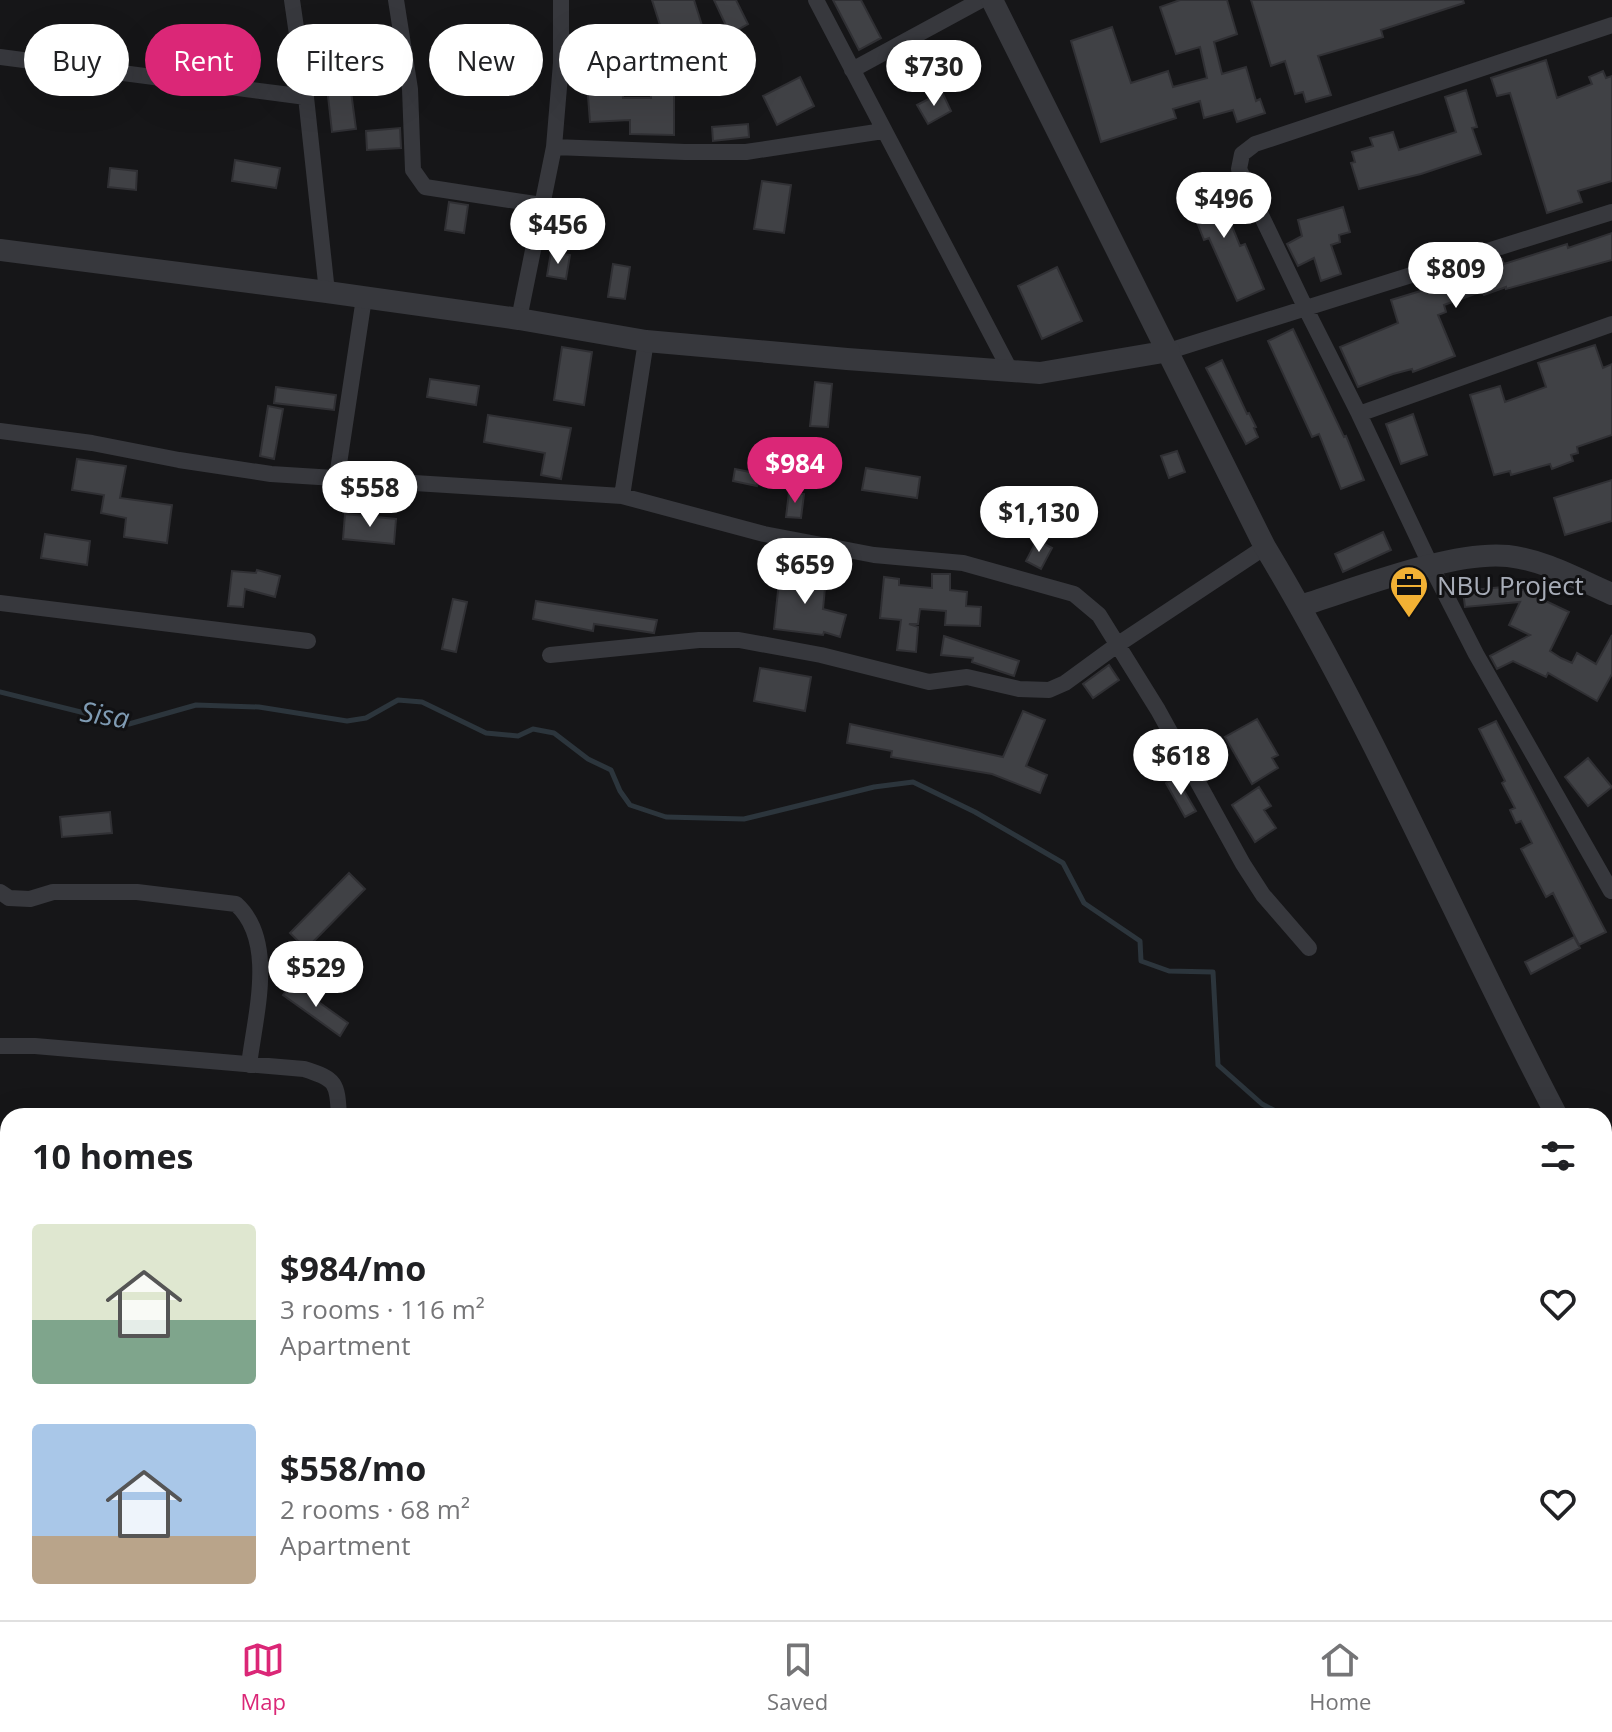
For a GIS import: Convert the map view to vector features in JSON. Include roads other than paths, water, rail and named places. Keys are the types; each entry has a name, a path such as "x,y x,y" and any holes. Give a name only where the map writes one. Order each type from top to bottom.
{"street":[{"path":"292,0 327,292"},
{"path":"396,0 410,89 413,170 419,182 425,187 542,205"},
{"path":"519,319 554,147 561,63 561,0"},
{"path":"816,0 1011,372"},
{"path":"852,70 981,0"},
{"path":"992,0 1265,547 1300,606 1391,779 1499,1006 1553,1108"},
{"path":"1611,891 1476,654 1239,169 1242,154 1255,144 1612,25"},
{"path":"0,57 306,97"},
{"path":"554,147 746,152 883,131"},
{"path":"0,250 519,319 646,341 1040,373 1169,351 1612,212"},
{"path":"337,477 364,298"},
{"path":"1359,414 1612,324"},
{"path":"622,496 646,341"},
{"path":"0,431 92,443 271,474 622,496 764,534 874,555 963,563 1074,594 1099,615 1158,710 1243,864 1263,895 1309,948"},
{"path":"550,655 699,640 739,640 821,655 929,682 967,677 1019,689 1049,690 1065,683 1265,547"},
{"path":"1300,606 1431,566 1482,555 1539,562 1612,594"},
{"path":"0,603 308,641"},
{"path":"0,892 9,898 30,899 53,892 137,892 236,904 247,915 257,935 262,959 249,1065"},
{"path":"0,1046 35,1046 304,1069 326,1076 337,1089 338,1108"}],"waterway":[{"name":"Sisa","path":"0,692 129,724 196,705 259,707 347,721 366,718 398,700 422,702 486,733 518,736 533,729 554,733 588,759 611,770 630,805 666,817 744,819 874,787 913,782 975,812 1063,863 1084,903 1140,941 1141,961 1169,971 1213,972 1218,1065 1270,1108"}],"place":[{"name":"NBU Project","path":"1409,619"}]}
